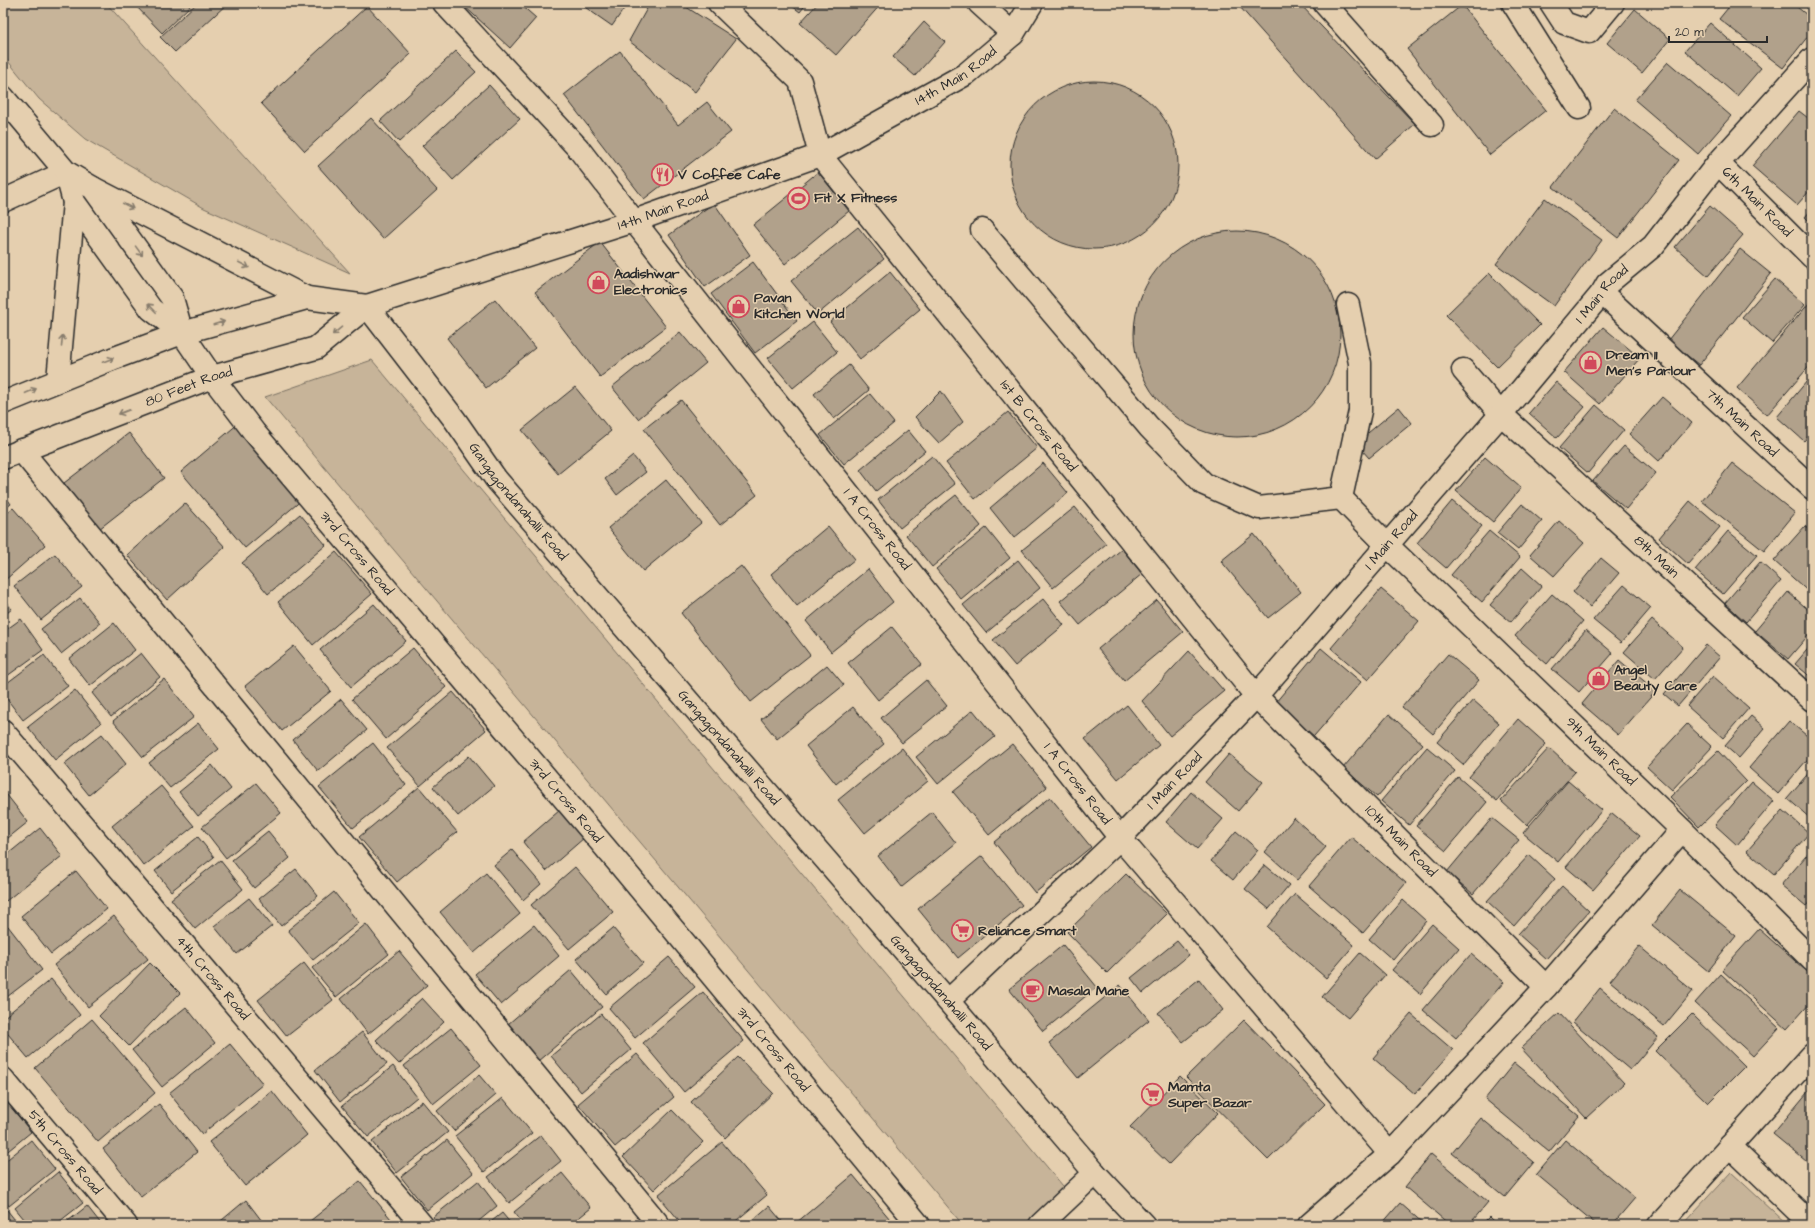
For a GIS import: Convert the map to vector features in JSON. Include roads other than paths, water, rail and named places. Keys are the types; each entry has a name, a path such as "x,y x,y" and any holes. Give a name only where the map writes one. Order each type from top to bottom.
{"street":[{"name":"1 A Cross Road","path":"444,3 578,148 634,222 1120,838 1390,1154"},
{"path":"719,3 800,81 820,155"},
{"path":"979,3 1013,34"},
{"name":"14th Main Road","path":"366,306 634,222 820,155 966,74 1013,34 1032,3"},
{"path":"1324,3 1432,125"},
{"path":"1513,3 1579,108"},
{"path":"1551,3 1564,23 1589,32 1613,3"},
{"name":"1 Main Road","path":"948,1001 1120,838 1256,696 1501,414 1602,293 1607,284 1653,246 1718,163 1812,60"},
{"path":"3,97 66,172 93,188 307,298 366,306"},
{"name":"1st B Cross Road","path":"820,155 1256,696"},
{"name":"6th Main Road","path":"1718,163 1812,257"},
{"path":"5,195 66,172"},
{"path":"58,380 74,202 66,172"},
{"path":"93,188 172,298 182,333"},
{"path":"74,202 151,309 182,333"},
{"path":"982,230 1149,426 1204,484 1259,508 1341,498 1360,411 1360,363 1348,305"},
{"name":"7th Main Road","path":"1602,293 1812,488"},
{"path":"3,403 58,380 182,333 307,298"},
{"name":"80 Feet Road","path":"12,454 212,377 316,348 366,306"},
{"name":"Gangagondanahalli Road","path":"366,306 455,420 496,479 1095,1173 1144,1225"},
{"name":"3rd Cross Road","path":"182,333 212,377 254,432 620,864 919,1225"},
{"name":"8th Main","path":"1463,370 1501,414 1812,700"},
{"path":"12,454 660,1225"},
{"name":"9th Main Road","path":"1341,498 1386,545 1682,830 1812,960"},
{"name":"10th Main Road","path":"1256,696 1546,987"},
{"name":"4th Cross Road","path":"3,731 422,1225"},
{"path":"1309,1225 1390,1154 1546,987 1682,830"},
{"path":"1659,1225 1812,1055"},
{"name":"5th Cross Road","path":"3,1079 126,1225"},
{"path":"1730,1146 1812,1225"},
{"path":"1040,1225 1095,1173"}],"place":[{"name":"V Coffee Cafe","path":"663,175"},
{"name":"Fit X Fitness","path":"798,198"},
{"name":"Aadishwar Electronics","path":"598,282"},
{"name":"Pavan Kitchen World","path":"739,306"},
{"name":"Dream 11 Men's Parlour","path":"1590,363"},
{"name":"Angel Beauty Care","path":"1599,678"},
{"name":"Reliance Smart","path":"963,931"},
{"name":"Masala Mane","path":"1032,991"},
{"name":"Mamta Super Bazar","path":"1152,1095"}]}
